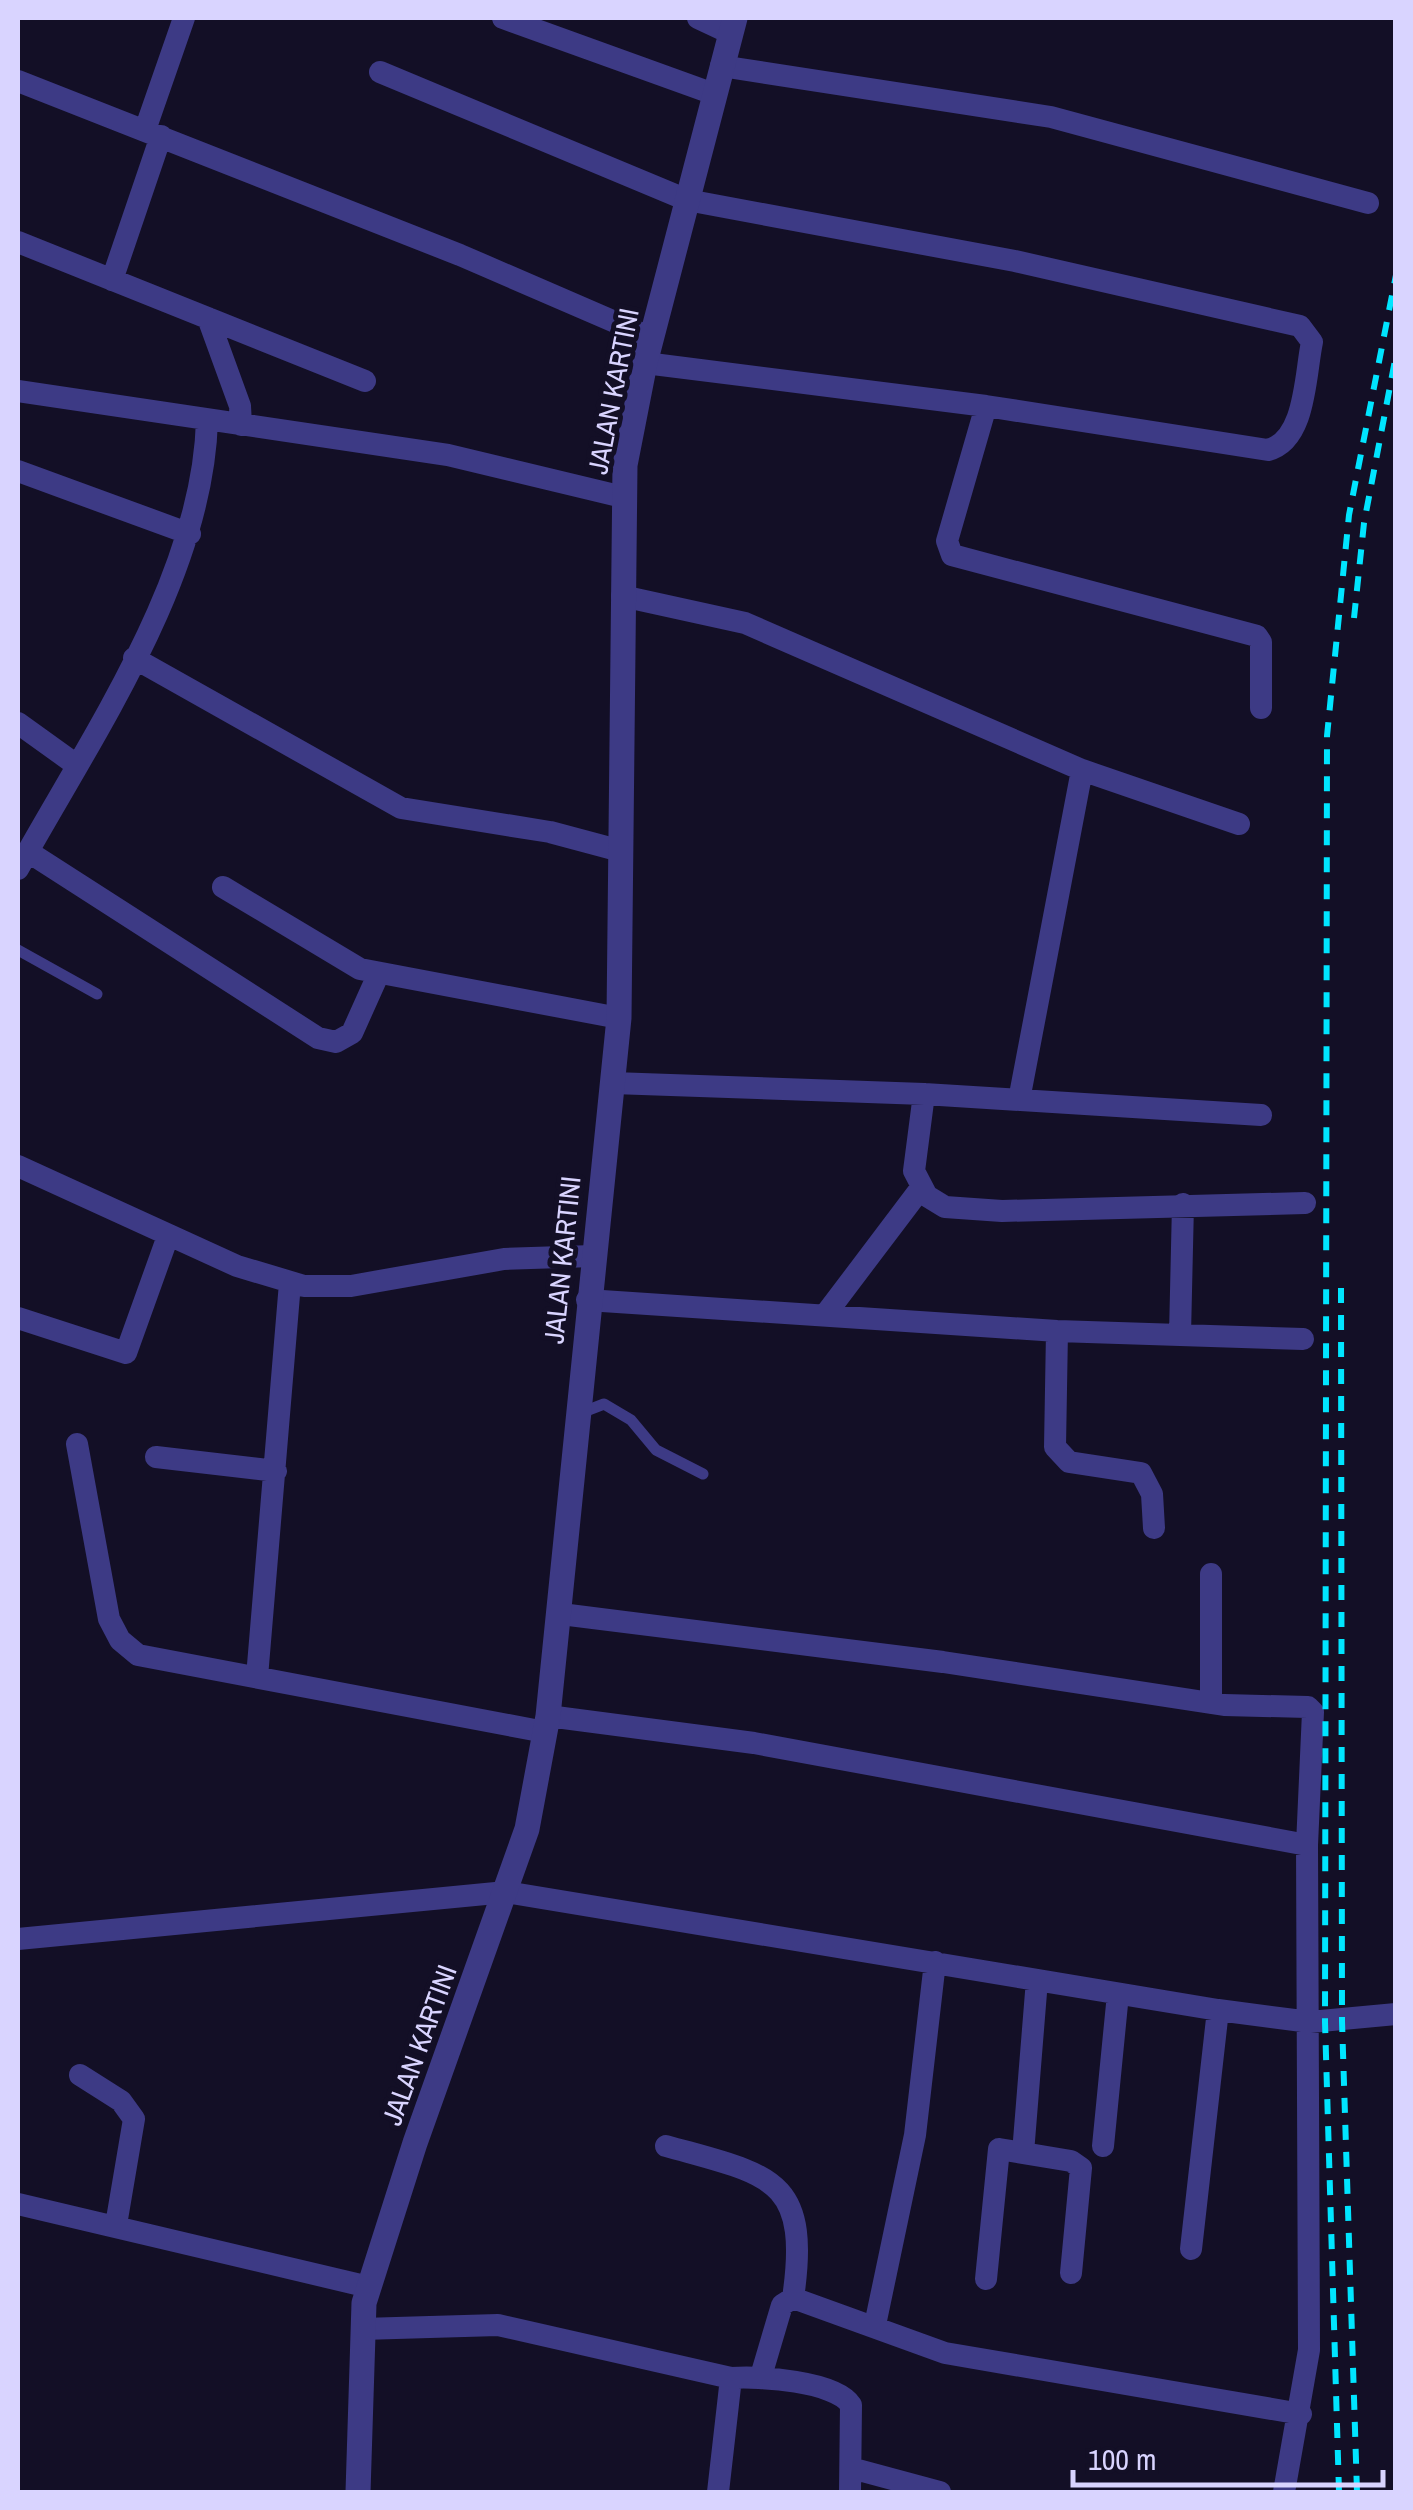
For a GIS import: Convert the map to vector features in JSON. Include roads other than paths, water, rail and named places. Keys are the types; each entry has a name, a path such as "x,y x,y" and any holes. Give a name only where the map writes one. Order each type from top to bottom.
{"street":[{"path":"112,280 184,18"},
{"path":"503,18 714,94"},
{"path":"698,18 732,25"},
{"name":"JALAN KARTINI","path":"358,2492 362,2329 369,2287 527,1829 547,1724 562,1614 587,1300 618,1018 622,497 648,351 732,25"},
{"path":"721,66 1051,118 1368,203"},
{"path":"18,81 460,255 648,351 1268,450 1284,444 1293,431 1311,337 1300,326 1015,261 687,200 380,72"},
{"path":"18,242 364,380"},
{"path":"208,318 237,396 241,425"},
{"path":"18,391 448,455 622,497"},
{"path":"986,406 947,541 952,555 1254,634 1261,642 1261,708"},
{"path":"207,420 202,489 190,534 134,658 22,860 318,1038 336,1042 352,1032 378,975"},
{"path":"18,471 190,534"},
{"path":"622,596 745,623 1082,770 1239,824"},
{"path":"134,658 401,808 550,832 622,851"},
{"path":"18,723 75,764"},
{"path":"1018,1100 1082,770"},
{"path":"223,887 342,960 378,975 618,1018"},
{"path":"613,1083 924,1094 1262,1115"},
{"path":"924,1094 914,1171 920,1188 945,1207 977,1211 1305,1203"},
{"path":"18,1166 168,1236 290,1283 330,1288 504,1258 593,1256"},
{"path":"825,1315 920,1188"},
{"path":"1180,1335 1183,1204"},
{"path":"18,1318 126,1353 168,1236"},
{"path":"257,1677 290,1283"},
{"path":"587,1300 1057,1331 1304,1339"},
{"path":"1057,1331 1055,1447 1070,1462 1141,1474 1152,1494 1154,1528"},
{"path":"77,1444 108,1620 120,1640 148,1657 547,1724 754,1743 1056,1800 1266,1834 1307,1845"},
{"path":"156,1457 276,1472"},
{"path":"1210,1574 1211,1703"},
{"path":"562,1614 943,1662 1211,1703 1298,1706 1313,1712 1307,1845 1309,2350 1301,2414 1284,2492"},
{"path":"18,1939 506,1892 1218,2010 1310,2022 1396,2014"},
{"path":"875,2325 915,2135 935,1962"},
{"path":"1023,2152 1037,1980"},
{"path":"1104,2146 1118,1994"},
{"path":"1191,2249 1218,2010"},
{"path":"80,2075 121,2101 134,2120 116,2225"},
{"path":"666,2146 754,2170 784,2195 799,2231 793,2298"},
{"path":"986,2278 999,2149 1071,2161 1081,2168 1071,2274"},
{"path":"18,2204 369,2287"},
{"path":"793,2298 944,2353 1301,2414"},
{"path":"762,2376 782,2305 793,2298"},
{"path":"362,2329 498,2325 731,2378 762,2376 846,2397 852,2415 850,2492"},
{"path":"718,2492 731,2378"},
{"path":"851,2468 940,2492"}],"lane":[{"path":"18,950 97,994"},
{"path":"578,1414 604,1404 618,1409 656,1450 702,1474"}],"railway":[{"path":"1339,2492 1325,2022 1327,736 1349,515 1396,275"},
{"path":"1354,618 1364,523 1396,355"},
{"path":"1341,1288 1342,2021 1357,2492"}]}
